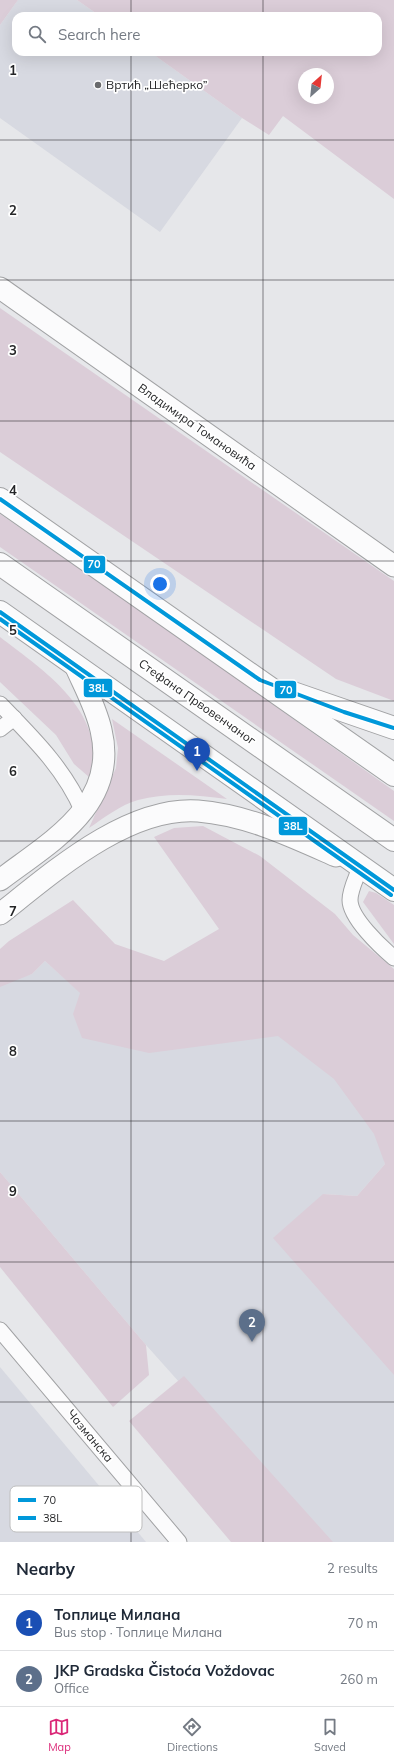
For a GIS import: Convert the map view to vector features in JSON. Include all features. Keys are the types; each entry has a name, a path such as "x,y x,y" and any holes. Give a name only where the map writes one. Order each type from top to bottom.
{"highway":[{"path":"0,499 394,775"},
{"name":"Стефана Првовенчаног","path":"0,564 394,840"},
{"path":"0,612 219,765 394,890"},
{"path":"260,680 394,728"}],"main road":[{"name":"Владимира Томановића","path":"0,288 394,566"},
{"path":"28,892 6,876 69,828 83,812 93,795 102,771 104,744 95,711 75,665"},
{"path":"0,914 28,892 93,846 122,828 157,814 197,811 243,819 265,825 360,867"}],"street":[{"path":"0,704 14,718 68,781 83,812"},
{"path":"0,728 14,718"},
{"path":"360,867 350,901 356,915 367,932 394,958"},
{"name":"Чазманска","path":"0,1330 132,1486"},
{"name":"Чазманска","path":"142,1498 179,1542"}],"shaded area":[{"path":"0,0 18,0 0,25"},
{"name":"Вртић „Шећерко”","path":"18,0 77,0 94,12 12,12 12,56 156,56 242,118 160,232 0,118 0,25"},
{"path":"77,0 394,0 394,199 283,116 269,135 242,118 156,56 382,56 382,12 94,12"},
{"path":"0,308 394,581 394,701 336,679 0,452"},
{"path":"0,514 197,650 394,791 394,821 0,547"},
{"path":"0,637 48,675 75,704 85,721 92,740 94,762 89,777 74,764 56,735 0,682"},
{"path":"112,719 227,799 182,795 149,797 125,805 89,828 116,768 118,748"},
{"path":"203,826 260,856 335,914 353,935 394,969 394,1375 273,1238 323,1194 357,1196 385,1164 374,1134 334,1079 278,1036 149,1053 82,1038 73,1014 80,993 45,961 32,974 0,987 0,949 9,941 73,900 115,944 164,961 219,929 154,837 174,828"},
{"path":"369,891 376,893 394,905 394,944 363,902"},
{"path":"45,961 82,994 297,1026 373,1105 385,1164 357,1196 323,1194 394,1329 394,1542 322,1542 146,1345 0,1172 0,984 32,974"},
{"path":"0,1172 146,1345 149,1375 113,1407 0,1267"},
{"path":"0,1367 99,1486 10,1486 10,1532 138,1532 146,1542 0,1542"},
{"path":"184,1376 333,1542 231,1542 129,1421"}],"transit line":[{"name":"70","path":"0,499 260,680 344,712 394,728"},
{"name":"70","path":"0,612 394,890"},
{"name":"38L","path":"0,619 391,895"}],"place":[{"name":"Вртић „Шећерко”","path":"98,85"},
{"name":"Топлице Милана","path":"197,771"},
{"name":"JKP Gradska Čistoća Voždovac","path":"252,1342"}]}
